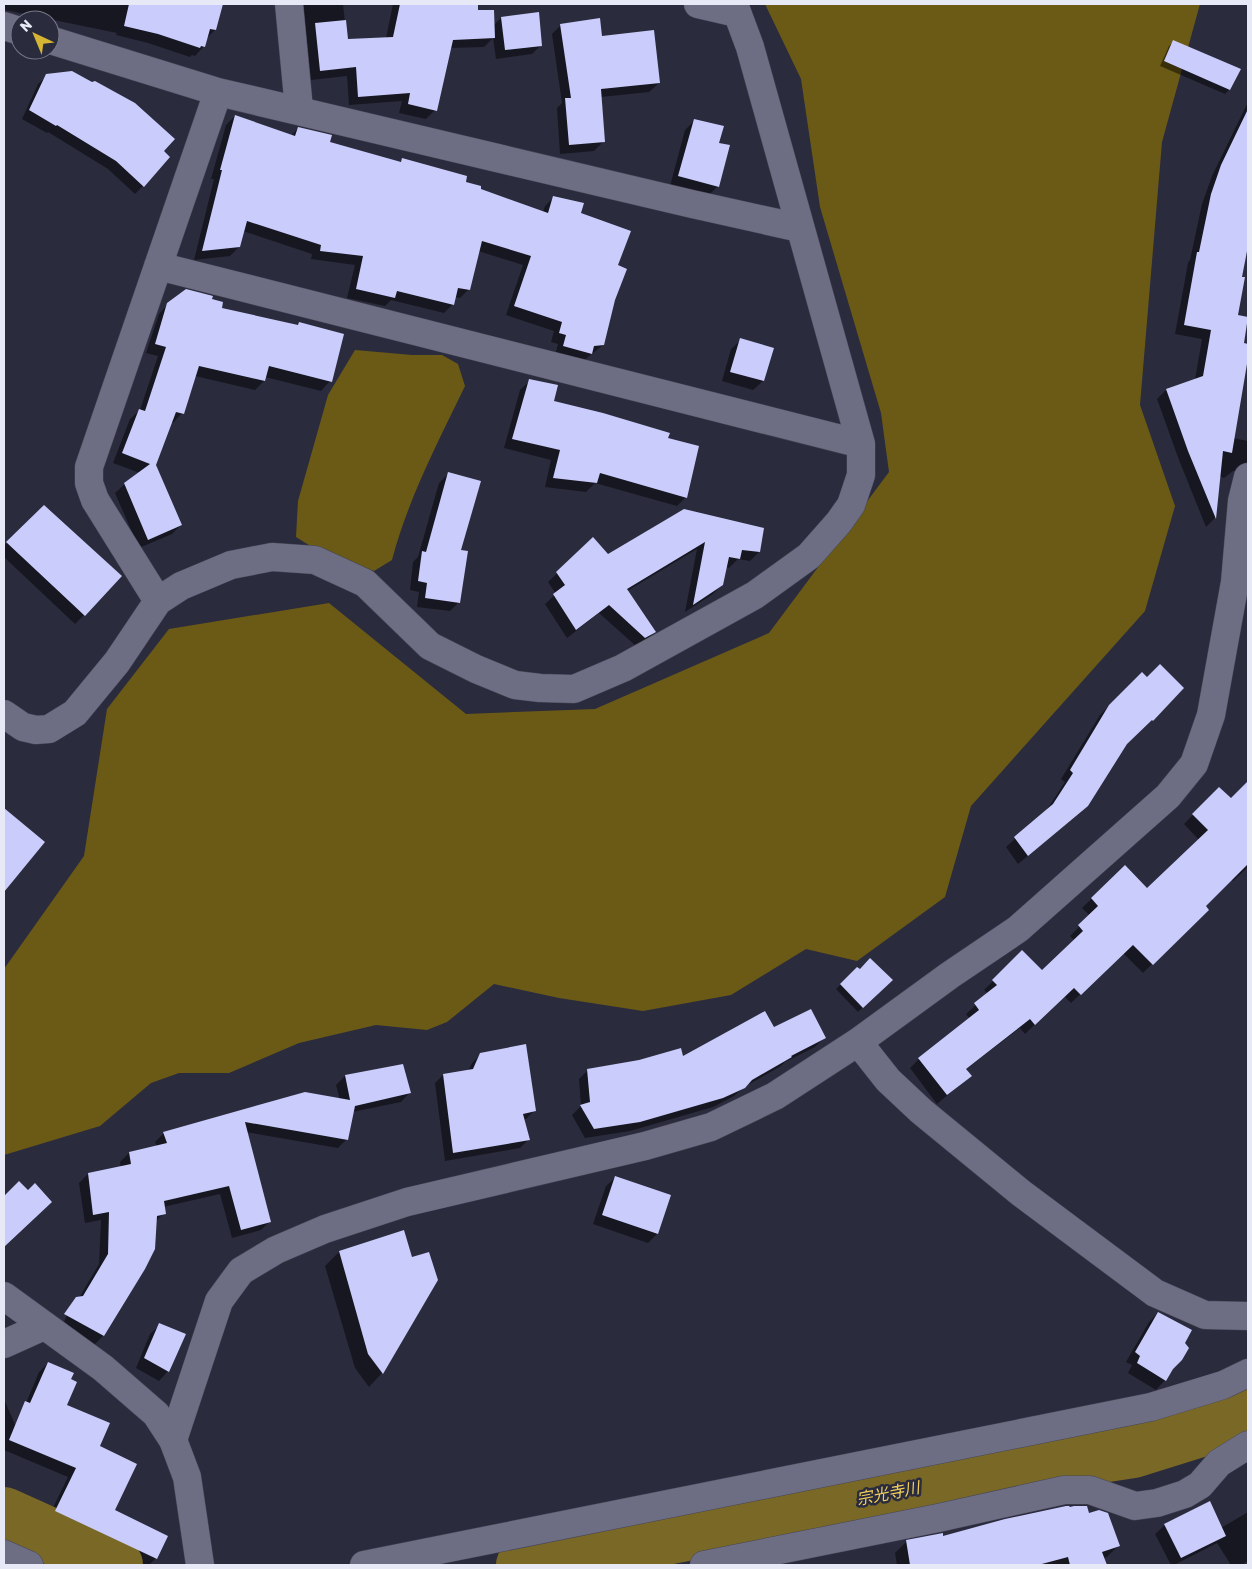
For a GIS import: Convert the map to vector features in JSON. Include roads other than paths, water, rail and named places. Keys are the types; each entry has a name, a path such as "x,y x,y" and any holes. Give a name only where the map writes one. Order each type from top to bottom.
{"street":[{"path":"289,4 299,110"},
{"path":"4,714 23,727 36,730 49,729 75,713 117,662 158,601 181,586 231,565 272,557 315,560 365,583 430,646 476,669 515,685 574,689 623,668 755,595 809,556 839,522 851,505 861,475 861,444 750,47 735,8 698,4"},
{"path":"60,43 218,92 800,228"},
{"path":"158,601 95,500 89,483 89,467 218,92"},
{"path":"158,266 861,444"},
{"path":"173,1440 219,1301 241,1271 276,1250 325,1229 407,1202 645,1146 711,1127 775,1096 858,1042 950,975 1018,929 1168,796 1194,764 1211,715 1235,582 1242,501 1248,477"},
{"path":"858,1042 888,1080 922,1110 1021,1193 1155,1292 1205,1315 1248,1316"},
{"path":"4,1296 103,1368 156,1414 173,1440 187,1477 200,1565"},
{"path":"4,1344 44,1326"},
{"path":"364,1565 1151,1407 1223,1385 1248,1373"},
{"path":"704,1565 938,1518 1064,1490 1090,1490 1135,1506 1157,1503 1184,1494 1200,1485 1219,1463 1248,1445"},
{"path":"4,1554 29,1565"}],"waterway":[{"name":"宗光寺川","path":"524,1565 1015,1468 1133,1450 1232,1419 1248,1409"},
{"name":"宗光寺川","path":"4,1515 115,1565"}]}
